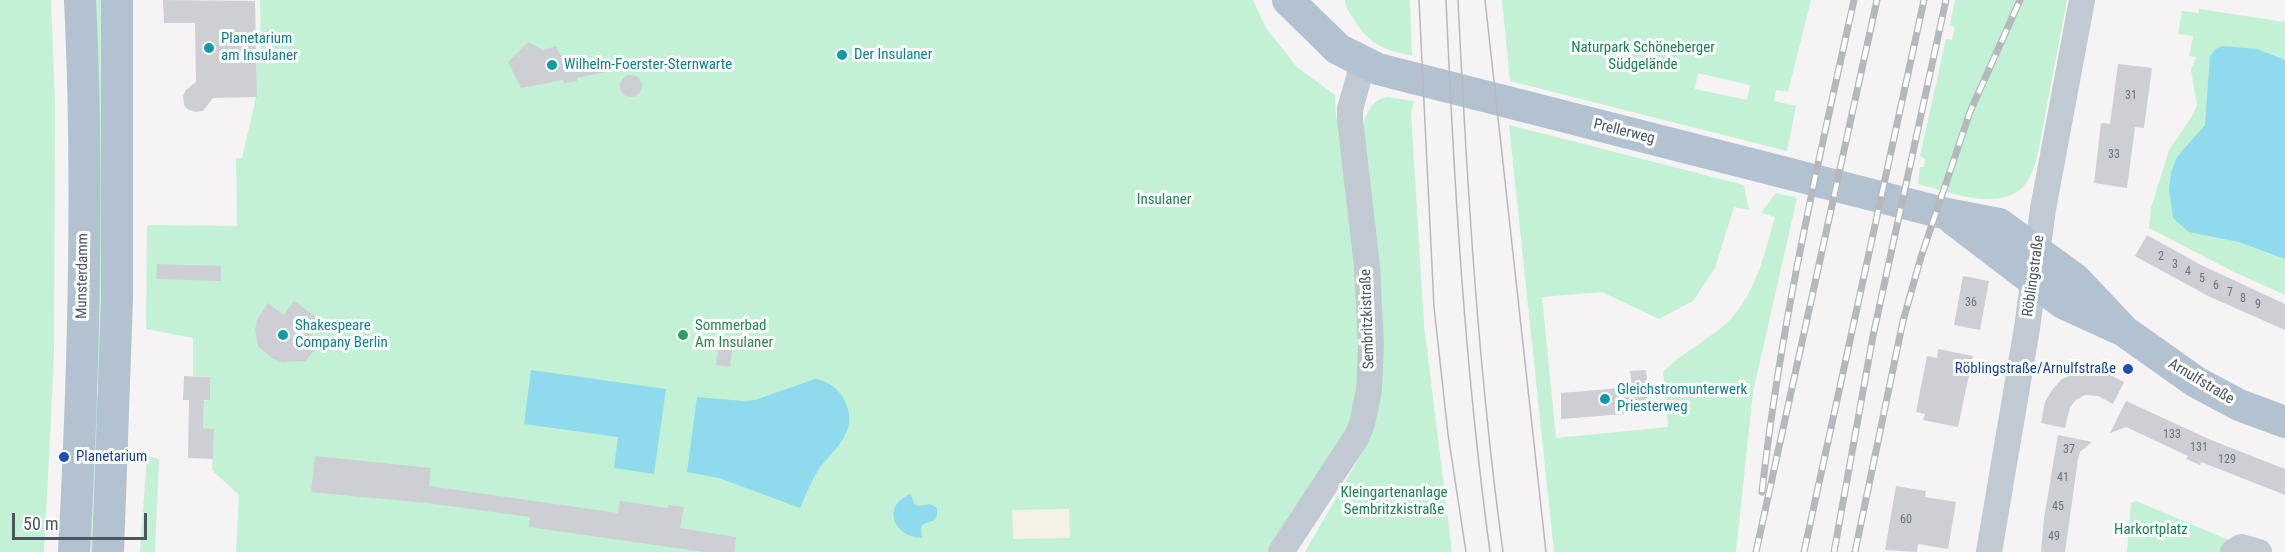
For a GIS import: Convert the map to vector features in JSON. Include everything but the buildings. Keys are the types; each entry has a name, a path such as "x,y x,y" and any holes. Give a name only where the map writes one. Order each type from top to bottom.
{"main road":[{"name":"Munsterdamm","path":"74,552 82,387 84,268 83,64 80,0"},
{"path":"108,552 117,299 117,0"},
{"name":"Prellerweg","path":"1288,0 1311,12 1338,50 1363,63 1397,75 1947,214 2035,265"},
{"name":"Arnulfstraße","path":"2035,265 2063,303 2124,332 2196,382 2239,405 2285,422"}],"street":[{"name":"Röblingstraße","path":"1989,552 2035,265 2082,0"},
{"name":"Sembritzkistraße","path":"1281,552 1348,453 1362,424 1366,409 1370,371 1370,320 1364,232 1350,120 1350,109 1363,63"},
{"path":"2233,552 2241,547 2259,552"}],"green space":[{"path":"0,0 51,0 55,104 54,358 44,552 0,552"},
{"path":"94,0 102,0 104,151 101,381 95,381"},
{"name":"Insulaner","path":"260,0 1253,0 1266,28 1297,67 1335,95 1336,117 1342,118 1364,332 1355,422 1269,552 236,552 239,495 212,470 214,429 203,428 204,401 210,400 210,377 193,376 193,338 146,329 147,225 237,226 236,158 242,158 257,93 256,50 261,50"},
{"path":"1345,0 1410,0 1412,56 1385,48 1371,40 1350,14"},
{"name":"Naturpark Schöneberger Südgelände","path":"1502,0 1811,0 1788,92 1776,90 1774,101 1796,106 1787,151 1510,81","holes":["1698,73 1750,85 1747,100 1695,89"]},
{"path":"1955,0 2067,0 2035,164 2031,175 2021,188 2009,196 1979,199 1918,184 1920,167 1924,167 1925,159 1920,156 1946,39 1952,40 1955,27 1950,25"},
{"path":"2199,9 2285,22 2285,295 2234,272 2149,228 2151,208 2169,150 2197,105 2191,70 2196,57 2189,56 2193,36 2178,34 2182,11 2199,13"},
{"name":"Kleingartenanlage Sembritzkistraße","path":"1387,97 1414,101 1411,112 1424,325 1452,552 1305,552 1366,446 1379,401 1382,379 1382,333 1362,135 1364,122 1371,106"},
{"path":"1509,125 1744,185 1749,210 1734,207 1715,268 1693,301 1659,319 1602,292 1542,297 1556,438 1668,427 1663,372 1680,357 1719,330 1735,314 1755,280 1775,217 1761,213 1776,193 1797,198 1753,392 1736,552 1554,552"},
{"path":"95,394 101,394 93,552 88,552"},
{"path":"147,456 159,459 155,552 140,552"},
{"name":"Harkortplatz","path":"2136,501 2229,540 2225,552 2127,552 2131,503"}],"sand":[{"path":"1069,509 1070,538 1013,539 1012,510"}],"water":[{"path":"2222,46 2257,49 2285,60 2285,259 2239,242 2189,232 2173,218 2169,190 2171,172 2177,157 2205,125 2210,56"},
{"path":"531,370 666,389 654,474 614,468 618,437 524,424"},
{"path":"815,379 831,385 838,391 847,405 849,423 841,442 816,474 800,508 719,478 687,472 697,397 755,400"},
{"path":"911,494 914,504 919,506 930,504 937,508 935,520 921,527 922,538 904,532 894,520 896,505"}],"tram line":[{"path":"1419,0 1434,307 1448,434 1466,552"},
{"path":"1446,0 1467,345 1490,552"},
{"path":"1458,0 1474,277 1503,552"},
{"path":"1485,0 1546,552"}],"railway":[{"path":"1762,492 1790,306 1854,0"},
{"path":"1756,552 1877,0"},
{"path":"1804,552 1924,0"},
{"path":"1834,552 1873,336 1946,0"},
{"path":"1855,552 1903,321 1921,257 1970,112 2020,0"}],"place":[{"name":"Planetarium am Insulaner","path":"209,48"},
{"name":"Der Insulaner","path":"842,55"},
{"name":"Wilhelm-Foerster-Sternwarte","path":"552,65"},
{"name":"Shakespeare Company Berlin","path":"283,335"},
{"name":"Sommerbad Am Insulaner","path":"683,335"},
{"name":"Röblingstraße/Arnulfstraße","path":"2128,369"},
{"name":"Gleichstromunterwerk Priesterweg","path":"1605,399"},
{"name":"Planetarium","path":"64,457"}]}
